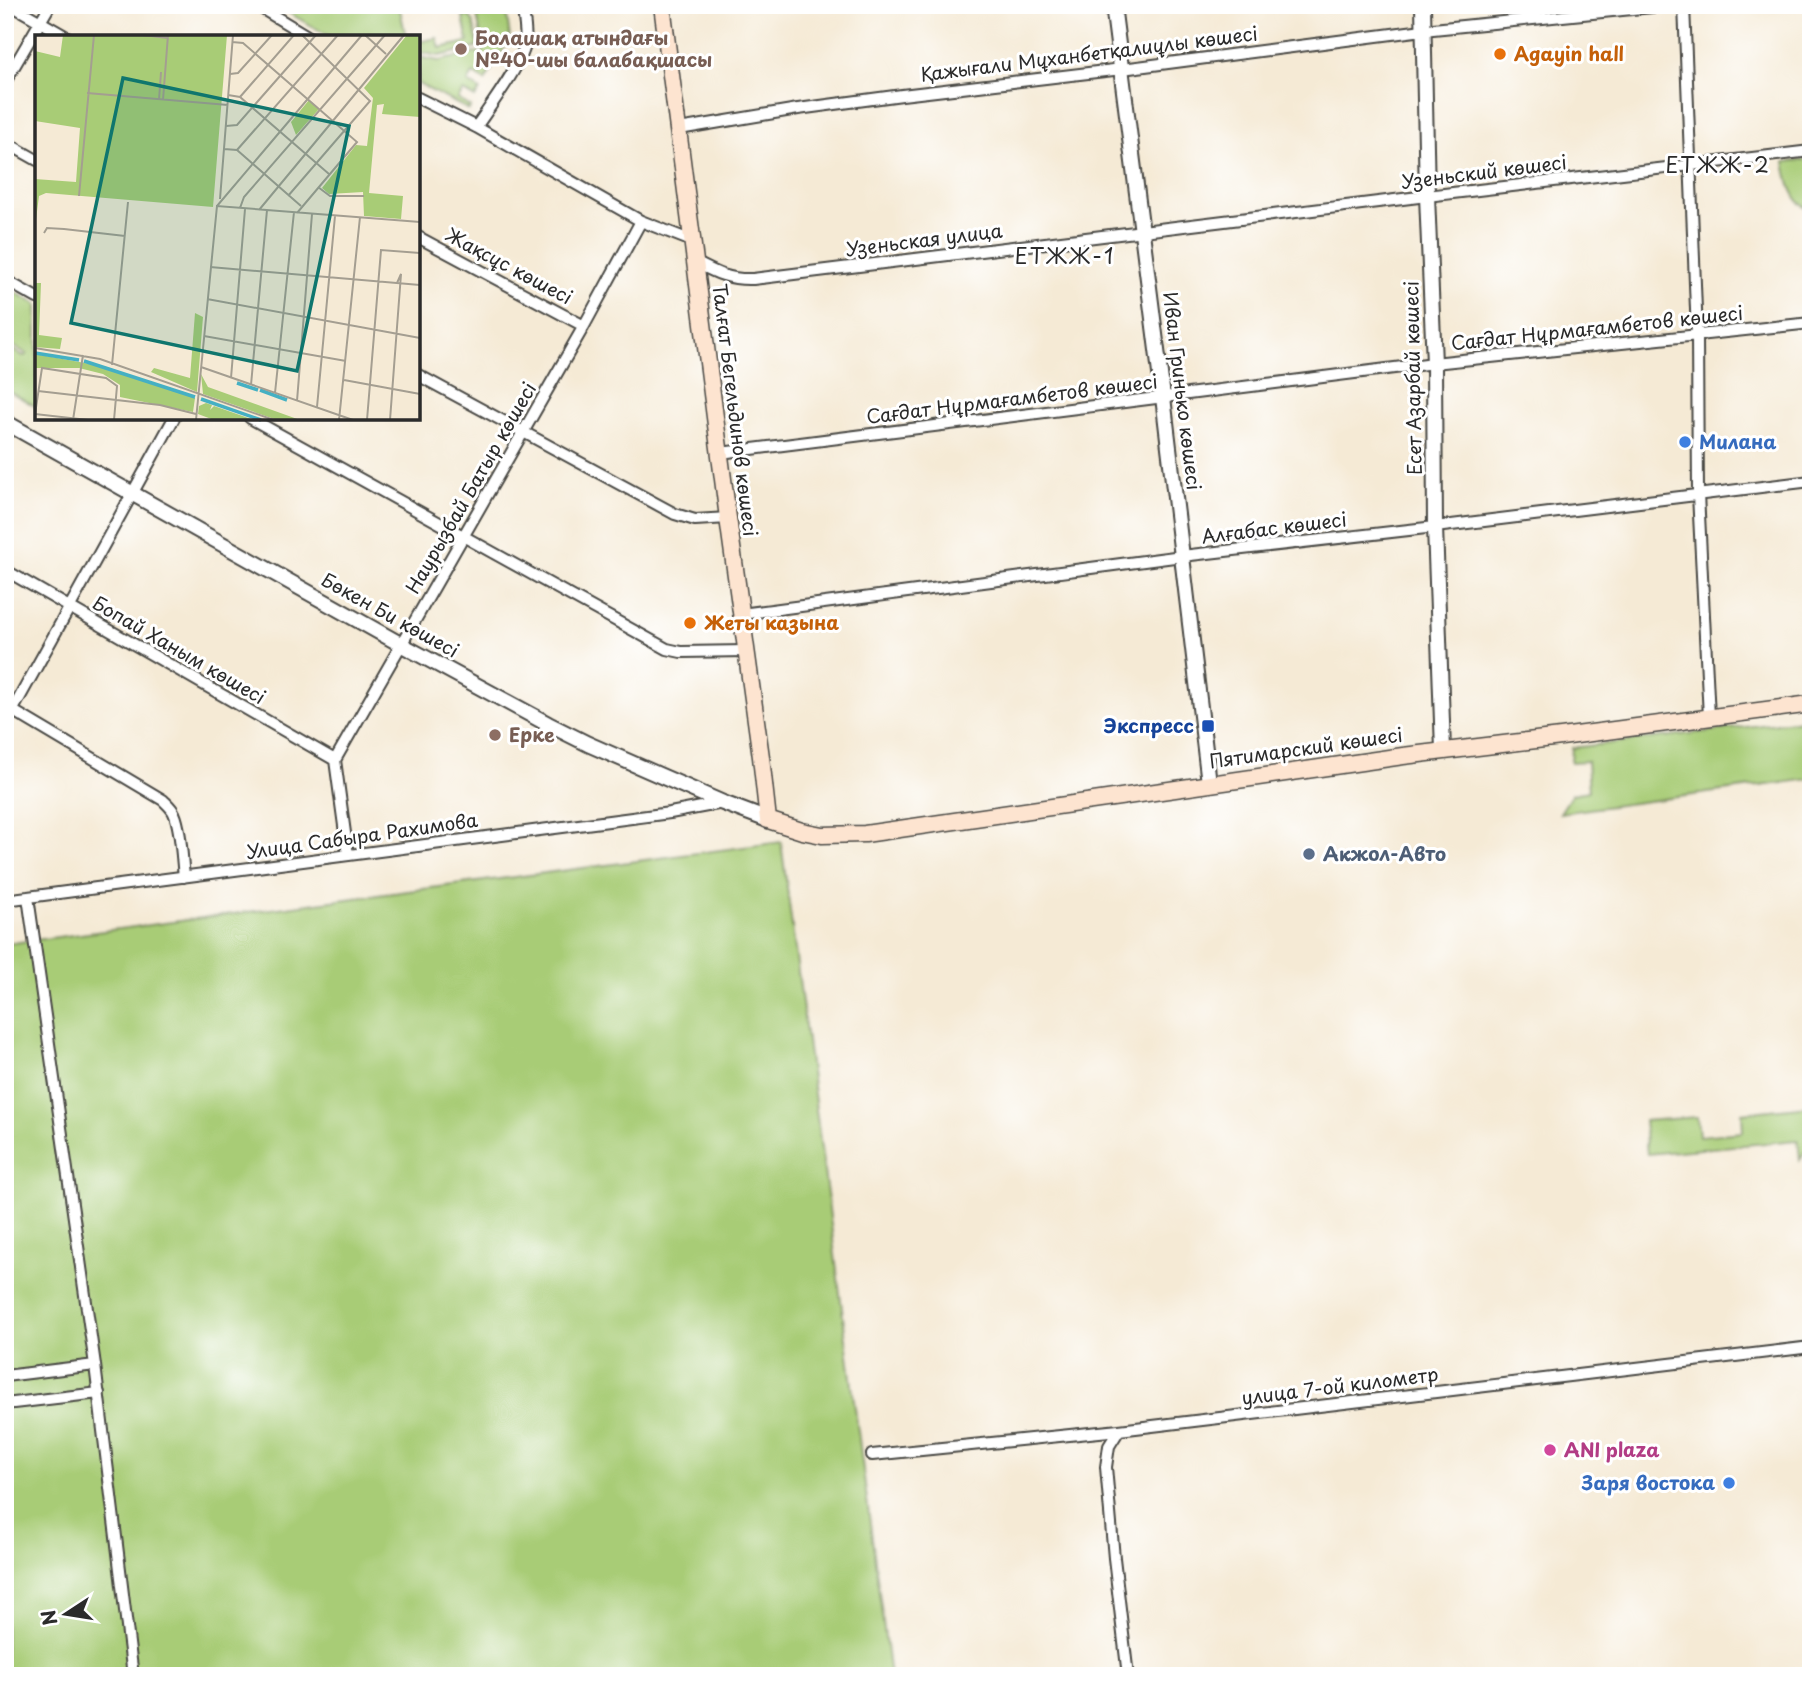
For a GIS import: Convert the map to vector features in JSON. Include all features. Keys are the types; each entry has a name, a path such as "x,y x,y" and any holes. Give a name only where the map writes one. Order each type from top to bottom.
{"main road":[{"name":"Талғат Бегельдинов көшесі","path":"662,5 768,820"},
{"name":"Пятимарский көшесі","path":"768,820 808,833 829,836 865,834 1209,782 1811,704"}],"street":[{"path":"11,5 64,35"},
{"path":"5,82 50,5"},
{"path":"256,5 306,35"},
{"path":"476,127 520,60 525,45 526,27 522,5"},
{"name":"Иван Гринько көшесі","path":"1113,5 1209,782"},
{"name":"Есет Азарбай көшесі","path":"1423,5 1443,750"},
{"name":"Қажығали Мұханбетқалиұлы көшесі","path":"679,129 837,104 1423,30 1672,5"},
{"path":"1684,5 1697,335 1698,495 1709,717"},
{"path":"420,99 476,127 641,222 692,241"},
{"path":"5,142 35,159"},
{"name":"Узеньский көшесі","path":"1161,229 1811,151"},
{"name":"Наурызбай Батыр көшесі","path":"335,760 641,222"},
{"name":"Узеньская улица","path":"695,262 726,277 753,279 1161,229"},
{"name":"Жақсұс көшесі","path":"420,238 584,326"},
{"path":"5,280 35,297"},
{"name":"Сағдат Нұрмағамбетов көшесі","path":"720,453 1434,363 1811,323"},
{"path":"420,376 680,516 695,520 728,518"},
{"path":"5,724 9,708 70,608 173,420"},
{"path":"254,420 674,651 747,651"},
{"name":"Бөкен Би көшесі","path":"5,422 134,492 402,645 588,744 768,820"},
{"name":"Алғабас көшесі","path":"741,614 1182,556 1811,481"},
{"name":"Бопай Ханым көшесі","path":"5,570 335,760"},
{"path":"9,708 163,800 170,807 177,823 184,877"},
{"path":"335,760 348,855"},
{"name":"Улица Сабыра Рахимова","path":"5,900 670,813 723,803"},
{"path":"28,897 99,1393 133,1676"},
{"name":"улица 7-ой километр","path":"872,1455 1119,1430 1811,1347"},
{"path":"5,1376 95,1364"},
{"path":"5,1404 99,1393"},
{"path":"1119,1430 1109,1446 1107,1467 1114,1558 1128,1676"}],"green space":[{"path":"275,5 399,5 406,35 328,35"},
{"path":"506,8 510,38 498,59 489,55 484,63 492,69 485,81 473,74 468,82 480,90 475,98 463,91 458,99 470,107 469,110 420,85 420,57 439,61 484,51 477,16"},
{"path":"469,16 473,21 478,44 476,48 439,56 420,52 420,42 437,38 440,48 468,42 463,17"},
{"path":"1811,159 1811,210 1795,197 1785,162"},
{"path":"5,287 35,303 35,406 5,389 5,346 24,356 27,354 5,341"},
{"path":"1811,719 1811,779 1560,813 1572,794 1589,791 1587,761 1571,762 1572,748"},
{"path":"781,842 890,1676 5,1676 5,944"},
{"path":"1808,1106 1810,1144 1800,1160 1798,1140 1647,1154 1644,1121 1697,1117 1699,1136 1743,1132 1742,1113"}],"place":[{"name":"Болашақ атындағы №40-шы балабақшасы","path":"461,49"},
{"name":"Agayin hall","path":"1500,54"},
{"name":"Милана","path":"1685,442"},
{"name":"Жеты казына","path":"690,623"},
{"name":"Экспресс","path":"1208,726"},
{"name":"Ерке","path":"495,735"},
{"name":"Акжол-Авто","path":"1309,854"},
{"name":"ANI plaza","path":"1550,1450"},
{"name":"Заря востока","path":"1729,1483"}],"district":[{"name":"ЕТЖЖ-2","path":"1718,166"},
{"name":"ЕТЖЖ-1","path":"1065,257"}]}
